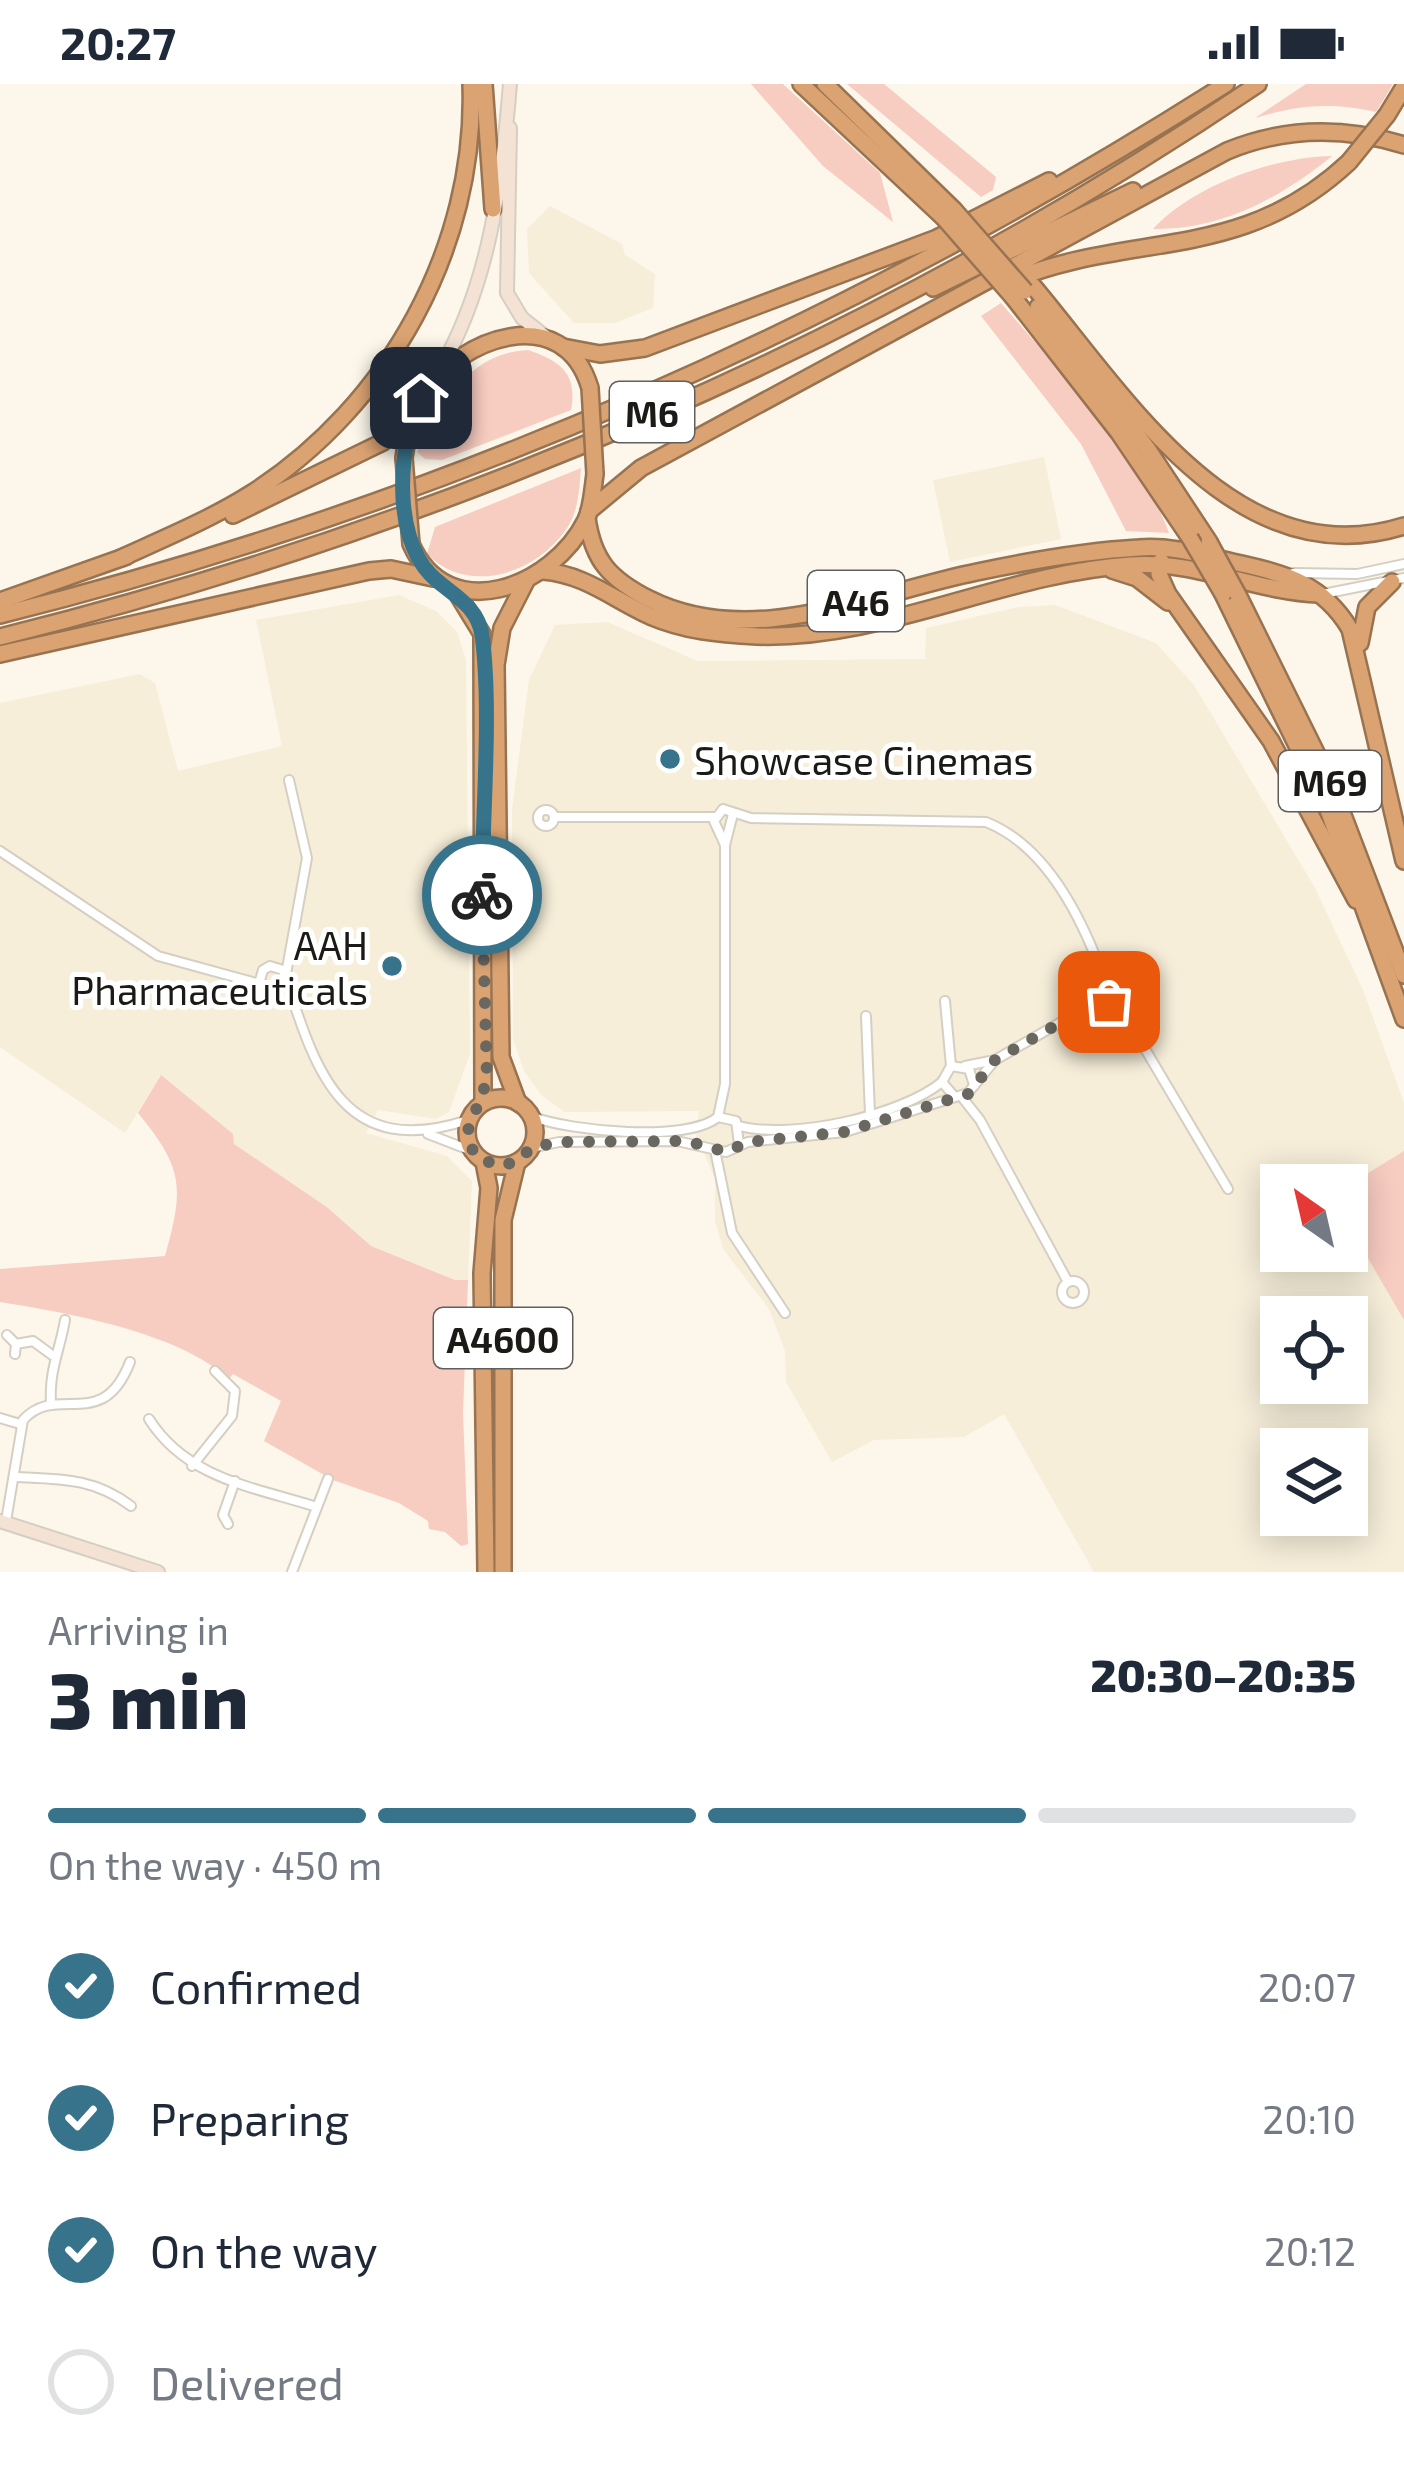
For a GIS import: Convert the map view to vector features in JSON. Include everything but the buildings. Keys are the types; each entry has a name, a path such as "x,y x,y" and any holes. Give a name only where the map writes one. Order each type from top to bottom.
{"highway":[{"path":"121,558 254,491 329,432 374,381 413,321 446,244 467,156 471,84"},
{"path":"484,84 493,209"},
{"name":"M69","path":"801,84 1001,262 1162,470 1209,542 1300,744 1371,922"},
{"name":"M69","path":"825,84 1024,291 1231,594 1330,781 1404,975"},
{"path":"0,601 237,513 383,442 456,359 489,341 517,334 600,354 645,348 886,259 987,214 1225,84"},
{"name":"M6","path":"0,615 179,569 327,521 596,419 910,269 1225,84"},
{"name":"M6","path":"0,637 184,587 376,525 542,459 846,323 1070,201 1258,84"},
{"path":"835,364 1043,266 1107,251 1203,240 1257,224 1306,197 1349,162 1404,87"},
{"path":"846,323 1246,143 1307,132 1359,134 1404,145"},
{"path":"0,654 369,571 391,569 433,578 455,590 486,592 526,581 543,571 588,515 641,468 1186,170"},
{"path":"1024,291 1184,461 1231,500 1300,530 1354,535 1404,526"},
{"path":"562,347 590,388 595,474 588,515"},
{"path":"415,410 404,458 411,544 433,578"},
{"name":"A46","path":"588,515 593,554 625,585 668,609 746,621 1012,565 1135,548 1173,549 1280,572 1322,594 1351,628 1404,861"},
{"path":"1173,549 1160,565 1162,582 1271,741 1348,889 1371,922 1404,1019"},
{"name":"A46","path":"543,571 574,574 676,626 765,636 862,625 1094,569 1160,565 1287,592 1322,594"},
{"path":"1094,569 1137,578 1180,611"},
{"path":"1358,652 1365,612 1398,580"},
{"path":"518,1103 499,1096 483,1102 468,1120 478,1156 517,1162 531,1148 533,1118 518,1103 504,1074 500,1039 496,664 502,628 526,581"},
{"path":"455,590 479,624 482,648 483,1102"},
{"name":"A4600","path":"478,1156 489,1180 482,1291 486,1572"},
{"name":"A4600","path":"503,1572 503,1220 507,1184 517,1162"}],"main road":[{"path":"430,385 476,296 510,84"},
{"path":"508,103 508,293 522,318 546,338"},
{"path":"3,1522 120,1566 158,1572"}],"street":[{"path":"1280,572 1357,574 1404,564"},
{"path":"1322,594 1398,580"},
{"path":"289,780 307,858 300,919 289,945 285,980 295,1017"},
{"path":"546,809 548,793"},
{"path":"533,1118 573,1129 709,1125 718,1117 724,1084 725,844 732,821 725,808 717,822 725,844"},
{"path":"546,809 555,817 717,822 956,818 997,826 1020,839 1046,867 1228,1190"},
{"path":"546,809 539,813 540,824 548,826 555,817"},
{"path":"2,850 132,942 183,966 233,976 272,991 295,1017 344,1102 382,1127 427,1134 478,1156"},
{"path":"261,985 266,968 289,945"},
{"path":"233,976 266,968 285,980"},
{"path":"272,991 285,980"},
{"path":"951,1066 995,1060 1096,1002 1109,984"},
{"path":"1109,984 1128,986 1118,1002"},
{"path":"718,1117 787,1129 870,1114 942,1082 951,1066 946,1001"},
{"path":"1096,1002 1118,1002"},
{"path":"866,1016 870,1114"},
{"path":"531,1148 594,1140 687,1141 735,1148 844,1132 958,1096 972,1088 995,1060"},
{"path":"964,1066 980,1120"},
{"path":"942,1082 980,1120 1068,1282"},
{"path":"724,1084 736,1122 735,1148 724,1176"},
{"path":"427,1134 468,1120"},
{"path":"709,1125 724,1176 732,1233 785,1312"},
{"path":"51,1405 52,1355 61,1342 65,1320"},
{"path":"7,1335 16,1349 33,1341 52,1355"},
{"path":"3,1522 17,1477 20,1424 33,1410 51,1405 96,1403 119,1385 130,1362"},
{"path":"192,1466 236,1408 235,1391 214,1371"},
{"path":"0,1418 20,1424"},
{"path":"149,1419 174,1453 192,1466 317,1508"},
{"path":"17,1477 78,1479 113,1491 131,1506"},
{"path":"292,1572 328,1479"},
{"path":"222,1519 235,1481"}],"shaded area":[{"path":"751,84 783,84 880,173 893,222 823,166"},
{"path":"847,84 884,84 996,177 993,190 981,197"},
{"path":"1306,84 1393,84 1376,112 1315,106 1255,118"},
{"path":"1332,156 1249,209 1203,224 1153,229 1189,200 1235,177 1285,162"},
{"path":"550,206 622,244 625,255 655,274 653,308 615,323 574,323 529,273 527,229"},
{"path":"1001,303 1118,444 1169,533 1126,531 1081,444 981,316"},
{"path":"528,350 564,370 572,387 571,410 442,460 425,459 417,452 447,400 473,371 507,353"},
{"path":"1044,457 1061,539 950,562 933,480"},
{"path":"581,468 570,524 536,559 499,574 480,576 443,567 427,554 435,527"},
{"path":"399,595 436,611 457,632 466,660 470,1054 449,1112 436,1119 378,1110 366,1133 447,1156 472,1181 468,1280 455,1280 371,1246 328,1208 233,1144 160,1076 125,1133 0,1047 0,703 140,674 155,683 178,771 282,746 256,620"},
{"path":"1055,605 1156,643 1194,685 1315,888 1363,990 1404,1103 1404,1572 1094,1572 1004,1414 964,1437 874,1440 832,1462 786,1382 785,1351 769,1309 723,1249 715,1221 715,1179 696,1135 699,1111 565,1112 542,1096 524,1071 513,1039 512,809 529,680 555,625 607,622 698,661 925,659 926,628 1019,607"},
{"path":"161,1075 233,1134 234,1144 328,1208 371,1246 455,1280 468,1280 463,1413 468,1544 461,1546 445,1532 429,1529 428,1521 399,1503 333,1480 264,1441 281,1401 233,1374 229,1379 181,1349 121,1327 0,1302 0,1269 165,1256 175,1213 176,1180 164,1149 138,1113"},
{"path":"1404,1151 1404,1320 1368,1258 1368,1173"}],"way so far":[{"path":"482,895 487,1081 483,1102 470,1114 467,1133 474,1154 496,1166 517,1162 531,1148 548,1143 687,1141 726,1152 748,1142 863,1127 968,1094 995,1060 1096,1002 1109,1002"}],"place":[{"name":"Showcase Cinemas","path":"670,759"},
{"name":"AAH Pharmaceuticals","path":"392,966"}],"route":[{"path":"421,398 404,458 411,544 433,578 455,590 482,634 482,895"}]}
